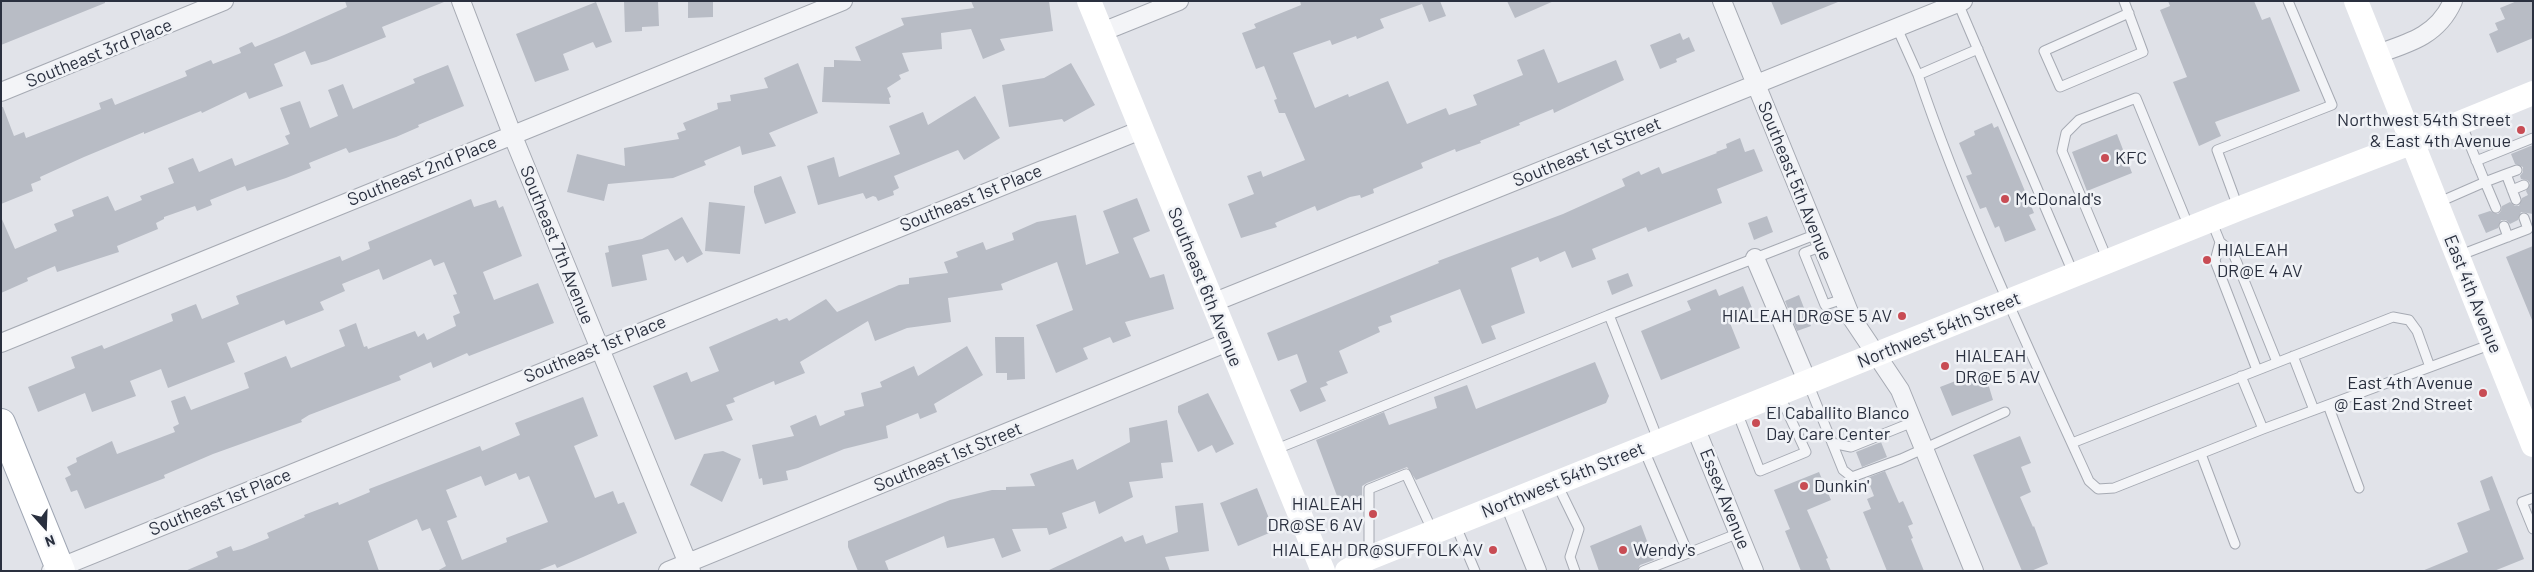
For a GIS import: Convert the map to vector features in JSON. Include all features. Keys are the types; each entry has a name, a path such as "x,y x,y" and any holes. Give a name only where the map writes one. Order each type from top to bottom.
{"main road":[{"name":"Southeast 6th Avenue","path":"1089,1 1272,451 1323,571"},
{"name":"East 4th Avenue","path":"2356,1 2492,344 2525,407 2533,446"},
{"name":"Northwest 54th Street","path":"1347,571 1369,558 1433,532 1878,355 2238,208 2413,142 2533,93"},
{"path":"1,423 57,570"}],"street":[{"name":"Southeast 3rd Place","path":"1,92 224,1"},
{"name":"Southeast 7th Avenue","path":"461,1 512,134 689,567"},
{"name":"Southeast 2nd Place","path":"1,342 842,1"},
{"path":"1102,32 1180,1"},
{"name":"Southeast 5th Avenue","path":"1722,1 1851,318 1878,355 1900,390 1974,571"},
{"path":"2377,54 2414,41 2432,31 2443,19 2453,1"},
{"name":"Southeast 1st Street","path":"1212,303 1961,2"},
{"name":"Southeast 1st Place","path":"57,570 599,348 1141,130"},
{"path":"1755,258 1808,383"},
{"name":"Southeast 1st Street","path":"668,571 689,567 1228,342"},
{"name":"Essex Avenue","path":"1695,427 1754,571"},
{"path":"1509,502 1537,571"}],"lane":[{"path":"2124,1 2143,52 2060,87 2044,51 2128,13"},
{"path":"2238,208 2217,150 2332,105 2288,1"},
{"path":"1961,2 1978,49 2074,275"},
{"path":"1897,28 1918,74 1939,135 2008,302 2089,481 2098,489 2114,488 2263,429 2492,344"},
{"path":"1918,74 1978,49"},
{"path":"2108,261 2062,151 2066,133 2079,120 2136,98 2189,228"},
{"path":"2461,122 2496,208"},
{"path":"2476,161 2533,138"},
{"path":"2437,203 2517,170"},
{"path":"2506,174 2516,200"},
{"path":"2512,190 2524,185"},
{"path":"2458,256 2528,229 2524,218"},
{"path":"2211,220 2220,242 2233,254 2277,362"},
{"path":"2504,226 2508,237"},
{"path":"1272,451 1755,258 1819,240"},
{"path":"2220,242 2215,261 2257,370"},
{"path":"1609,315 1688,553"},
{"path":"2072,443 2393,317 2409,320 2417,331 2430,366"},
{"path":"2293,356 2314,410"},
{"path":"2241,376 2263,429"},
{"path":"1808,383 1843,470 1852,477 2005,412"},
{"path":"1736,411 1760,472 1806,452 1779,394"},
{"path":"2328,405 2359,488"},
{"path":"1832,443 1851,447 1913,422"},
{"path":"2200,454 2235,544"},
{"path":"1369,558 1370,489 1406,474 1433,532"},
{"path":"1556,483 1579,529 1570,557 1575,571"},
{"path":"2533,498 2522,502 2533,529"},
{"path":"1455,524 1475,571"},
{"path":"1644,571 1739,533"}],"building":[{"path":"1,1 105,1 105,3 1,45"},
{"path":"345,1 444,2 382,27 386,37 326,61 311,65 305,51 274,64 283,86 249,99 246,92 202,113 201,111 144,134 144,132 84,157 40,177 41,180 31,184 33,191 1,204 1,107 3,107 14,136 24,132 26,138 101,109 99,103 112,98 115,105 187,76 185,71 211,60 213,64 241,53 239,48 252,42 255,47 284,35 347,7"},
{"path":"624,1 658,1 659,26 642,27 642,31 625,32"},
{"path":"688,1 713,1 713,17 688,18"},
{"path":"971,1 1049,1 1053,31 1000,39 1005,50 983,59 971,29 941,33 942,49 902,53 909,71 899,75 901,79 887,88 891,97 889,98 890,104 822,102 824,67 834,67 834,60 861,61 855,47 904,25 901,18 974,8"},
{"path":"1300,1 1440,1 1446,16 1429,22 1422,4 1380,19 1384,28 1357,39 1356,36 1332,45 1330,40 1293,53 1315,108 1348,94 1349,97 1388,81 1407,124 1446,108 1449,115 1477,105 1473,95 1523,75 1517,60 1544,49 1558,83 1616,60 1624,80 1554,113 1553,109 1519,123 1520,125 1480,141 1481,143 1456,152 1455,149 1421,163 1423,168 1373,189 1374,193 1361,198 1360,195 1350,197 1317,211 1315,206 1275,223 1277,227 1241,238 1228,204 1254,194 1247,176 1261,171 1263,177 1305,160 1285,113 1279,113 1274,100 1277,99 1264,66 1256,69 1242,33 1256,28 1254,24 1301,5"},
{"path":"1507,1 1554,1 1515,18"},
{"path":"1771,1 1838,1 1838,2 1781,25"},
{"path":"2168,1 2254,1 2262,20 2270,17 2300,91 2215,122 2221,136 2199,146 2173,82 2187,77 2160,10 2170,6"},
{"path":"2517,1 2533,1 2533,38 2497,53 2489,34 2498,30 2495,23 2505,19 2500,8"},
{"path":"596,2 612,42 596,48 593,42 563,54 569,70 535,82 516,34"},
{"path":"1680,33 1683,40 1689,37 1695,51 1676,59 1677,62 1660,69 1650,45"},
{"path":"798,63 818,113 769,133 776,146 742,155 740,146 704,161 706,165 673,178 608,184 604,201 567,192 577,154 625,166 624,148 679,139 677,133 686,130 683,123 718,109 717,103 731,101 730,95 768,88 764,78"},
{"path":"1071,63 1095,105 1064,122 1062,119 1009,127 1002,85 1044,78"},
{"path":"448,65 464,106 418,125 419,127 396,137 349,153 346,148 309,163 311,168 286,178 247,191 245,186 210,200 212,205 197,211 195,206 164,217 164,219 156,223 158,229 117,246 119,252 57,272 55,266 27,278 28,281 1,293 1,217 15,249 57,231 54,224 74,216 72,210 108,196 115,211 142,200 140,196 174,183 168,168 193,158 199,172 232,158 235,166 289,144 285,136 290,134 280,108 300,101 310,128 338,116 328,90 343,84 353,109 415,83 413,79"},
{"path":"975,96 1000,138 964,160 958,150 894,176 899,188 893,191 894,195 878,201 873,196 866,199 863,193 818,205 807,166 834,157 839,177 900,154 889,126 923,112 928,125"},
{"path":"1992,123 1994,128 1998,126 2034,213 2029,215 2036,230 2005,242 1999,226 1995,228 1986,207 1980,209 1966,176 1972,174 1959,143 1975,135 1974,131"},
{"path":"2117,134 2132,173 2087,191 2072,152"},
{"path":"1740,138 1745,152 1754,149 1763,171 1717,189 1722,203 1648,232 1646,227 1592,249 1596,259 1572,268 1565,251 1540,262 1538,257 1511,268 1525,313 1491,326 1496,339 1482,344 1460,289 1390,316 1392,322 1378,327 1380,332 1339,351 1348,373 1326,382 1328,385 1320,388 1326,401 1300,412 1290,390 1307,382 1297,354 1278,361 1267,333 1439,263 1438,261 1563,214 1625,186 1622,179 1639,171 1641,175 1659,167 1662,174 1717,153 1727,148 1726,144"},
{"path":"2533,145 2533,214 2521,212 2518,220 2510,224 2506,220 2501,220 2498,228 2486,233 2478,215 2490,211 2498,214 2502,206 2510,202 2515,206 2519,206 2522,198 2528,195 2526,191 2530,183 2527,180 2521,179 2523,167 2515,164 2511,154"},
{"path":"781,176 796,213 765,224 754,192 754,186"},
{"path":"1137,198 1150,231 1133,238 1150,278 1164,274 1174,309 1125,322 1131,336 1113,343 1110,337 1083,348 1088,359 1056,373 1036,325 1073,310 1057,262 1001,284 1003,290 948,298 951,322 907,328 875,341 868,321 800,362 805,373 775,385 774,381 733,398 735,402 726,405 733,420 675,440 653,386 687,372 691,382 719,371 709,347 777,318 779,321 787,318 789,321 826,299 837,312 899,285 909,284 909,278 948,273 944,262 958,257 956,252 983,242 986,250 1014,240 1012,233 1037,222 1076,215 1086,265 1119,253 1103,211"},
{"path":"471,199 474,207 496,200 499,208 503,206 522,256 483,272 494,300 538,283 554,323 469,356 467,353 433,368 431,362 399,376 401,380 309,415 301,420 302,422 213,454 164,475 165,478 85,509 77,490 71,492 65,478 71,475 67,467 77,462 76,458 112,441 117,454 175,432 173,427 179,424 171,401 185,396 191,410 249,388 244,373 286,356 291,368 345,346 339,330 356,323 364,347 367,346 368,349 415,331 418,337 424,333 427,340 456,326 453,316 460,313 453,295 457,294 444,262 434,266 431,259 383,280 379,269 342,284 345,291 320,302 324,310 286,325 284,320 227,343 235,362 168,388 161,369 130,381 136,396 92,412 85,393 38,412 28,387 75,368 71,357 102,345 104,349 173,321 171,314 196,304 202,319 239,304 236,296 340,256 342,261 370,249 368,242"},
{"path":"709,202 745,206 740,254 705,251"},
{"path":"1767,216 1773,232 1754,240 1748,223"},
{"path":"682,217 703,254 687,263 683,256 675,261 668,249 642,255 647,280 612,287 605,253 609,252 608,246 642,239"},
{"path":"2533,246 2533,320 2532,320 2506,257"},
{"path":"1628,273 1633,286 1612,295 1607,281"},
{"path":"1743,286 1752,308 1728,318 1740,348 1661,380 1641,331 1691,310 1687,301 1716,289 1719,296"},
{"path":"1799,295 1811,326 1797,331 1785,301"},
{"path":"995,337 1024,337 1025,379 1007,380 1007,373 996,373"},
{"path":"967,346 983,375 934,404 937,412 920,419 918,413 886,426 888,438 844,449 786,471 788,480 763,485 762,478 759,479 752,445 794,436 790,426 816,415 820,426 845,415 844,411 864,406 861,393 882,387 880,382 914,366 918,376"},
{"path":"1595,362 1609,396 1606,403 1416,480 1407,467 1367,483 1362,486 1362,505 1350,509 1337,496 1316,440 1384,412 1389,425 1437,408 1434,397 1467,385 1476,409"},
{"path":"1984,370 1993,400 1952,416 1940,387"},
{"path":"1208,393 1234,444 1216,453 1212,445 1198,452 1178,412 1178,406"},
{"path":"583,397 598,436 574,446 595,498 613,491 618,504 624,502 637,533 557,568 555,564 537,571 437,571 446,566 430,528 422,531 417,519 368,541 379,571 185,571 218,557 216,552 231,546 233,551 269,538 267,533 305,517 304,515 338,502 339,505 370,492 369,489 480,446 482,451 520,435 515,423","holes":["516,473 519,480 529,476 548,522 506,538 507,542 462,560 447,521 457,517 446,490 481,476 485,486"]},
{"path":"1167,420 1173,462 1161,463 1163,478 1129,482 1133,497 1099,514 1095,501 1062,513 1067,528 1049,535 1047,528 1012,529 1021,551 1002,558 994,538 947,548 944,536 885,561 889,571 858,571 848,547 848,541 950,500 992,490 1006,490 1006,487 1035,486 1030,474 1073,459 1077,470 1130,442 1129,428"},
{"path":"2020,436 2031,463 2021,467 2031,492 2020,497 2034,526 2048,564 2031,571 2022,571 1973,455"},
{"path":"1881,442 1887,457 1862,467 1856,452"},
{"path":"723,451 741,459 722,502 690,485 704,454"},
{"path":"1885,471 1899,503 1903,501 1913,524 1908,526 1913,538 1911,539 1924,571 1887,571 1863,512 1871,509 1867,499 1874,496 1867,478"},
{"path":"1819,472 1831,500 1807,510 1828,558 1826,559 1831,571 1801,571 1785,531 1790,529 1774,490"},
{"path":"2492,476 2524,559 2494,571 2422,571 2468,552 2457,523 2490,510 2480,481"},
{"path":"1257,488 1274,531 1238,546 1220,503"},
{"path":"1203,503 1209,551 1165,557 1170,571 1047,571 1122,536 1125,542 1143,535 1146,544 1178,532 1175,506"},
{"path":"1641,525 1654,560 1640,565 1637,571 1599,571 1590,546"}],"place":[{"name":"Northwest 54th Street & East 4th Avenue","path":"2521,130"},
{"name":"KFC","path":"2105,158"},
{"name":"McDonald's","path":"2005,199"},
{"name":"HIALEAH DR@E 4 AV","path":"2207,260"},
{"name":"HIALEAH DR@SE 5 AV","path":"1902,316"},
{"name":"HIALEAH DR@E 5 AV","path":"1945,366"},
{"name":"East 4th Avenue @ East 2nd Street","path":"2483,393"},
{"name":"El Caballito Blanco Day Care Center","path":"1756,423"},
{"name":"Dunkin'","path":"1804,486"},
{"name":"HIALEAH DR@SE 6 AV","path":"1373,514"},
{"name":"HIALEAH DR@SUFFOLK AV","path":"1493,550"},
{"name":"Wendy's","path":"1623,550"}]}
